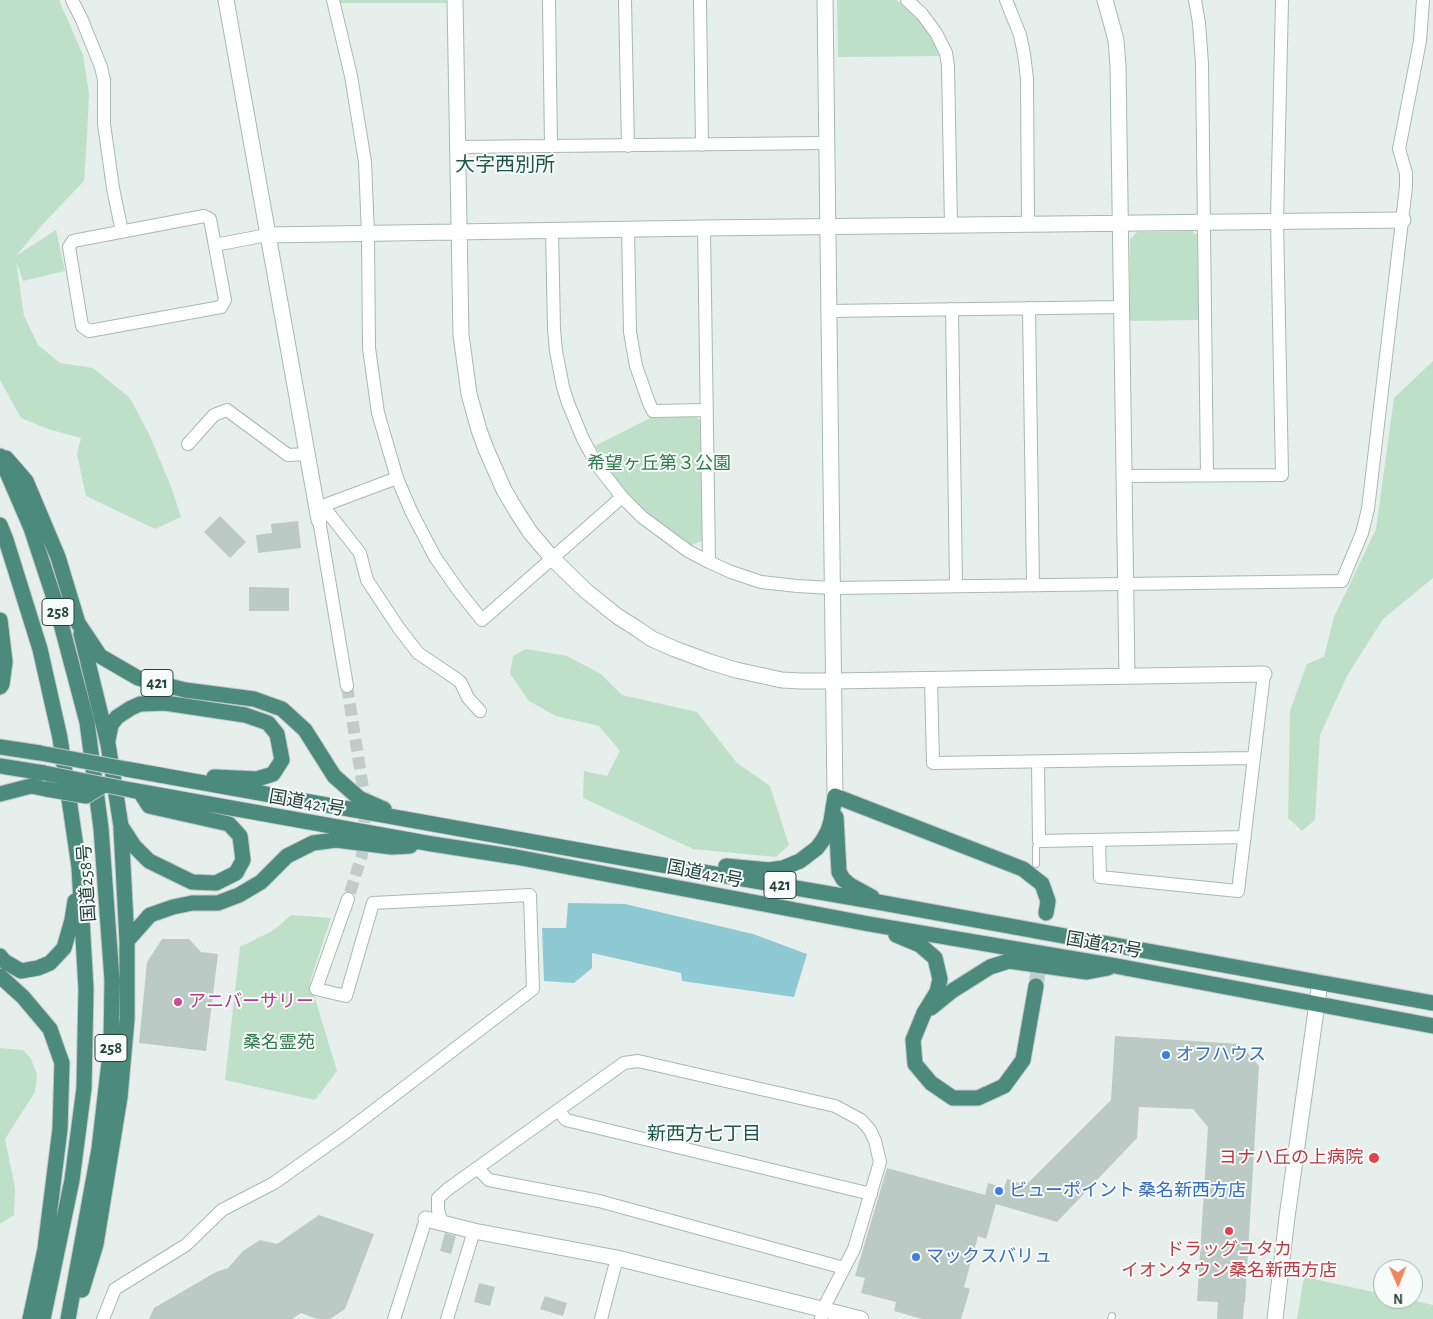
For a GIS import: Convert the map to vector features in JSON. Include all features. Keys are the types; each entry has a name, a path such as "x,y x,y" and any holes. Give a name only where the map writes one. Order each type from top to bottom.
{"highway":[{"name":"421","path":"0,451 26,481 58,557 78,623 100,656 138,678 185,690 254,699 282,709 306,730 334,776 359,798 402,818"},
{"name":"国道258号","path":"0,456 31,528 55,601 87,722 101,828 112,980 111,1044 99,1149 68,1319"},
{"name":"国道258号","path":"0,525 40,649 60,738 79,867 86,989 84,1088 72,1180 43,1319"},
{"path":"0,620 5,662 0,687"},
{"path":"73,1319 96,1244 120,1097 126,1019 127,941 121,826 108,744 78,623"},
{"path":"108,744 111,726 117,717 140,704 165,703 245,715 268,723 277,734 282,760 273,774 257,779 221,778 188,774 179,779"},
{"name":"国道421号","path":"1,748 40,753 884,903 1433,1003"},
{"name":"国道421号","path":"0,766 432,844 516,857 869,924 1116,966 1433,1026"},
{"path":"0,794 31,786 86,796 104,785"},
{"path":"121,826 134,846 149,861 192,882 216,883 236,873 243,860 240,836 229,824 149,806 136,791"},
{"path":"645,862 697,863 742,869 769,870 792,865 809,855 823,840 831,821 835,796"},
{"path":"835,796 840,872 850,885 884,903"},
{"path":"835,796 1023,869 1042,884 1048,901 1046,913"},
{"path":"127,941 150,915 173,907 192,903 218,902 239,895 261,882 287,856 313,843 336,840 392,847 432,844"},
{"path":"0,956 4,961 21,971 50,964 64,948 72,920 79,867"},
{"path":"869,924 920,945 935,958 940,979 937,992 924,1013 914,1040 915,1064 931,1083 953,1098 978,1098 1004,1086 1023,1060 1036,986"},
{"path":"924,1013 952,991 990,967 1010,961 1087,972 1116,966"},
{"path":"0,976 23,997 50,1030 62,1063 60,1129 45,1249 30,1319"}],"street":[{"path":"72,0 101,67 104,80 104,124 113,188 122,232"},
{"path":"226,0 267,235 319,511 347,686"},
{"path":"333,0 351,76 364,162 368,234 369,348 378,413 397,478 411,511 435,556 458,590 482,620 622,497"},
{"path":"455,0 461,335 465,372 473,412 486,449 504,490 530,532 552,558 580,586 617,616 652,639 710,662 759,676 801,681 833,681 1264,674 1238,891 1100,877 1099,840"},
{"path":"549,0 551,146"},
{"path":"625,0 628,146"},
{"path":"700,0 702,145"},
{"path":"825,0 835,796"},
{"path":"908,0 933,28 942,42 947,59 949,79 951,225"},
{"path":"1006,0 1020,35 1027,79 1028,224"},
{"path":"1105,0 1116,40 1127,676"},
{"path":"1195,0 1199,22 1202,64 1207,476"},
{"path":"1125,476 1282,475 1277,220 1282,0"},
{"path":"552,230 556,350 563,387 583,439 597,465 622,497 642,517 654,528 688,551 709,562 761,582 832,588 1342,581 1362,533 1368,510 1404,220 1406,173 1399,149 1420,41 1423,0"},
{"path":"458,147 826,143"},
{"path":"204,216 210,219 225,300 221,307 89,332 82,326 69,247 72,240 122,232 204,216"},
{"path":"215,245 267,235 1120,222 1404,220"},
{"path":"704,228 709,562"},
{"path":"628,229 631,341 636,366 649,403 653,411 706,410"},
{"path":"829,312 1122,307"},
{"path":"1029,308 1033,584"},
{"path":"952,309 956,586"},
{"path":"188,444 214,415 227,410 288,455 307,454"},
{"path":"319,511 397,478"},
{"path":"319,511 360,553 367,580 398,628 418,653 458,680 468,698 480,712"},
{"path":"931,679 933,763 1253,758"},
{"path":"1038,762 1040,841 1244,837"},
{"path":"103,1319 115,1289 186,1245 222,1210 274,1183 346,1132 533,989 530,895 373,903 346,996 316,989 348,899"},
{"path":"1275,1319 1320,982"},
{"path":"442,1223 438,1210 438,1198 448,1189 624,1063 638,1061 835,1106 861,1120 870,1130 880,1162 854,1249 822,1314"},
{"path":"558,1110 566,1120 871,1194"},
{"path":"477,1168 489,1180 599,1201 844,1268"},
{"path":"394,1319 426,1220 617,1258 822,1314 861,1319"},
{"path":"447,1319 474,1231"},
{"path":"601,1319 617,1258"}],"lane":[{"path":"1036,864 1036,847 1040,841"}],"green space":[{"path":"0,0 59,0 83,55 89,93 84,181 42,225 16,256 56,230 65,271 23,281 16,261 24,316 38,345 60,363 93,368 130,398 150,436 172,489 181,517 155,529 86,496 77,454 81,438 48,429 21,418 0,380"},
{"path":"339,0 446,0 447,3 340,3"},
{"path":"837,0 896,0 908,8 931,35 939,56 838,57"},
{"path":"1192,231 1197,235 1199,320 1130,321 1130,239 1137,232"},
{"path":"1433,361 1433,578 1383,619 1347,676 1320,735 1315,820 1302,831 1288,818 1290,711 1307,664 1324,657 1334,617 1376,529 1394,398"},
{"name":"希望ヶ丘第３公園","path":"696,417 702,422 704,540 692,545 655,521 625,492 595,446 650,418"},
{"path":"526,649 567,656 601,674 622,695 697,712 737,763 770,786 789,845 776,857 693,849 583,798 584,771 607,776 620,751 599,726 556,716 529,701 510,674 513,656"},
{"name":"桑名霊苑","path":"291,915 331,918 310,982 337,1071 315,1100 225,1080 240,947 274,930"},
{"path":"0,1048 23,1050 31,1059 37,1074 35,1092 5,1139 15,1187 14,1215 0,1224"},
{"path":"1304,1277 1373,1292 1373,1309 1423,1309 1423,1303 1433,1305 1433,1319 1297,1319"}],"water":[{"path":"568,903 625,904 753,934 807,954 794,997 682,981 681,973 592,953 592,968 574,983 544,981 542,928 566,928"}],"building":[{"path":"220,516 246,542 230,558 204,532"},
{"path":"298,521 301,548 258,553 256,535 272,533 271,524"},
{"path":"249,587 289,588 289,611 249,611"},
{"name":"アニバーサリー","path":"162,939 189,939 201,952 218,954 206,1051 139,1043 147,962"},
{"path":"1115,1036 1240,1044 1259,1066 1243,1319 1217,1319 1218,1302 1197,1301 1208,1127 1193,1109 1139,1107 1137,1138 1057,1222 996,1204 986,1239 978,1236 964,1287 970,1289 961,1319 922,1319 894,1311 896,1302 861,1293 865,1278 855,1276 887,1168 985,1195 988,1183 1004,1188 1007,1179 1026,1185 1111,1100"},
{"path":"319,1215 374,1234 345,1309 330,1319 317,1319 301,1313 292,1319 149,1319 154,1308 216,1272 228,1268 243,1251 260,1240 277,1244"},
{"path":"445,1233 456,1236 451,1254 440,1251"},
{"path":"479,1283 495,1287 490,1306 474,1302"},
{"path":"545,1296 567,1303 563,1316 540,1309"}],"tunnel":[{"path":"347,686 363,788 365,818 362,855 348,899"},
{"path":"1036,986 1046,913"}],"place":[{"name":"アニバーサリー","path":"178,1002"},
{"name":"オフハウス","path":"1166,1055"},
{"name":"ヨナハ丘の上病院","path":"1374,1158"},
{"name":"ビューポイント 桑名新西方店","path":"999,1191"},
{"name":"ドラッグユタカ イオンタウン桑名新西方店","path":"1229,1231"},
{"name":"マックスバリュ","path":"916,1257"}],"district":[{"name":"大字西別所","path":"505,165"},
{"name":"新西方七丁目","path":"704,1134"}]}
